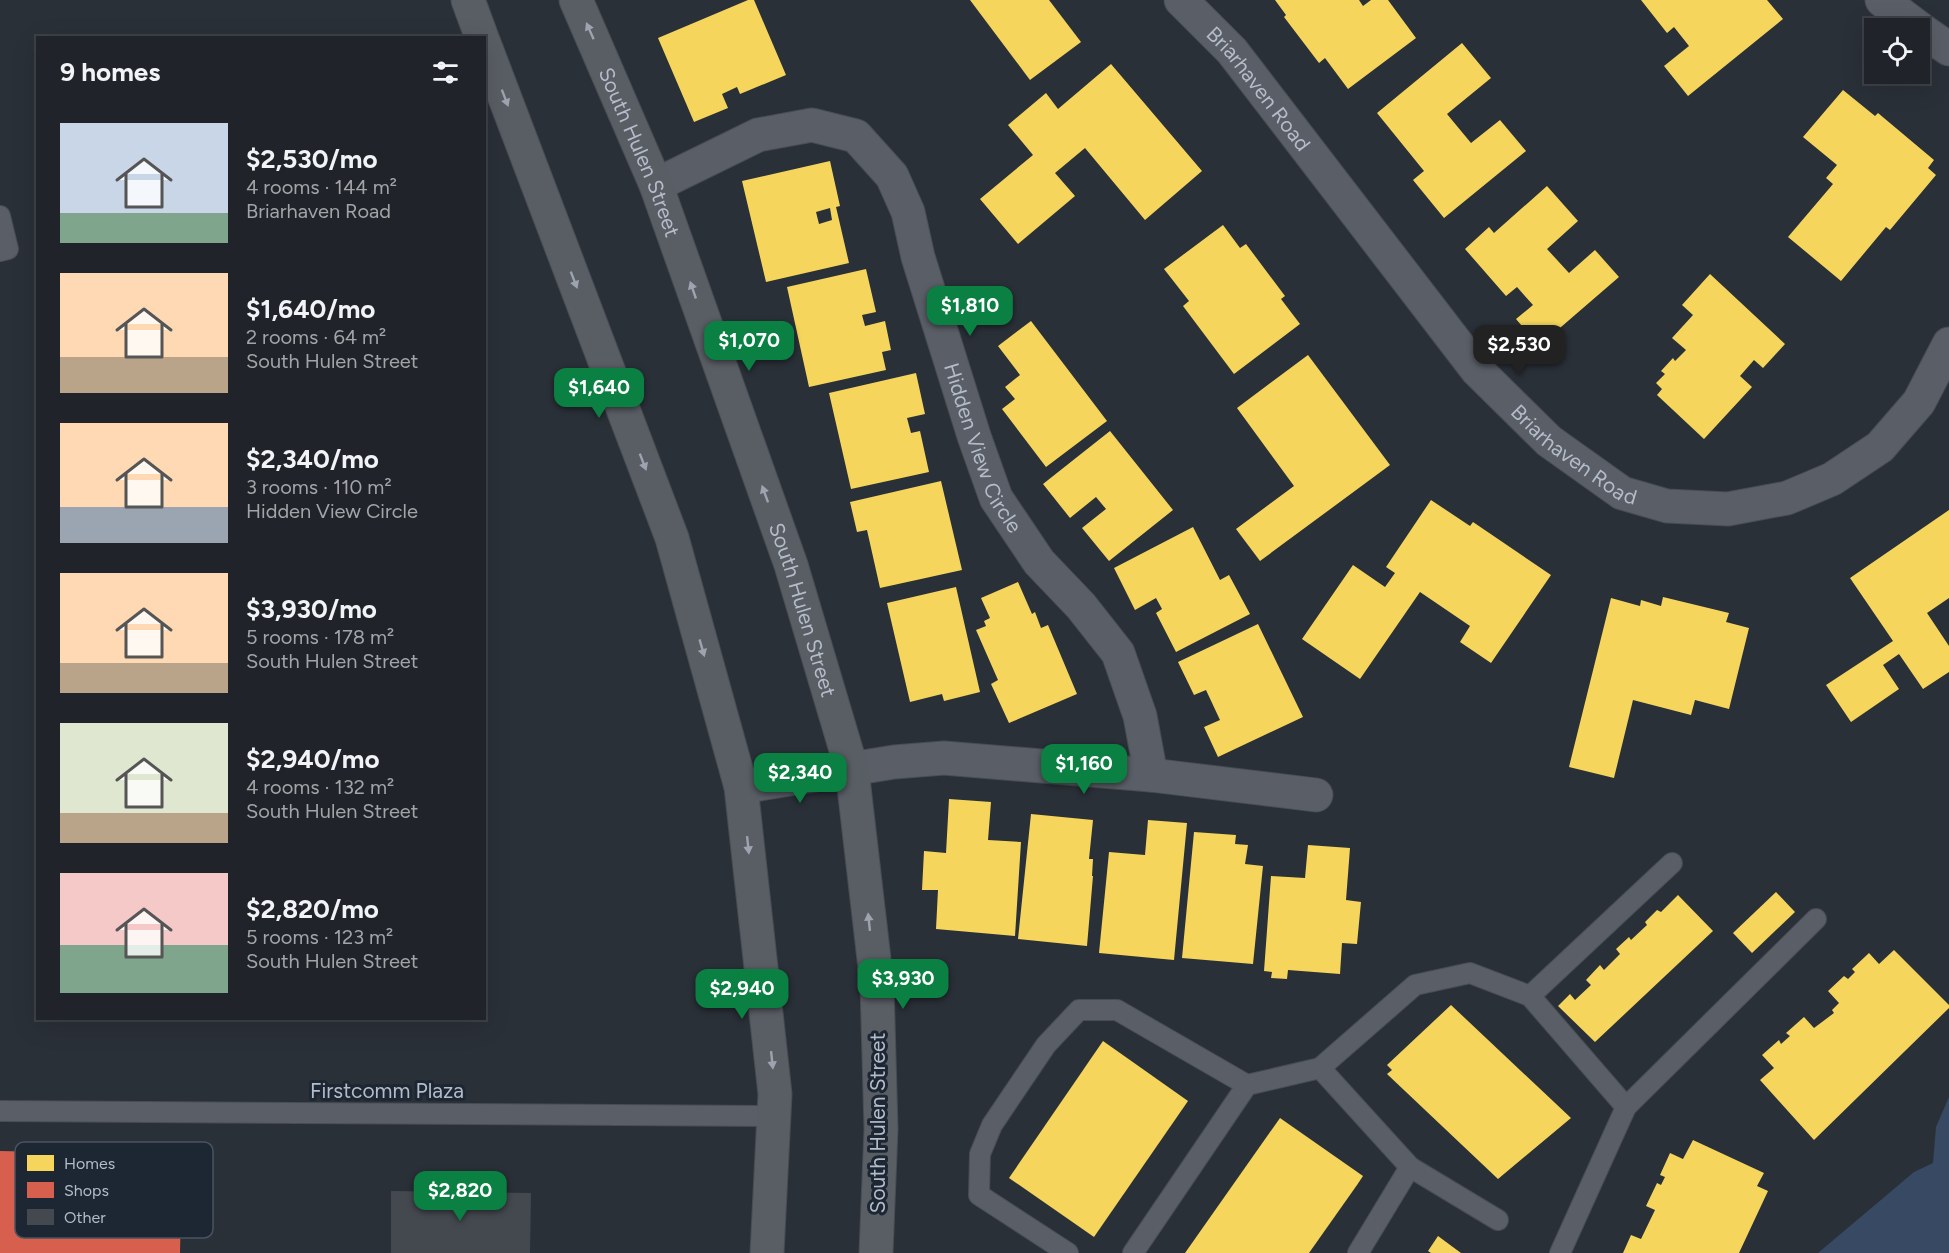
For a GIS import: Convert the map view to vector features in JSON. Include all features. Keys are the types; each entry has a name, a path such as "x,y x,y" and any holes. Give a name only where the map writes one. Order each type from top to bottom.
{"main road":[{"path":"468,0 482,36"},
{"name":"South Hulen Street","path":"576,0 656,185 791,565 852,770 876,985 881,1129 876,1253"},
{"path":"486,48 672,538 741,787 775,1095 767,1253"}],"street":[{"name":"Briarhaven Road","path":"1181,0 1232,51 1477,370 1549,441 1622,493 1667,506 1728,509 1787,498 1832,479 1880,447 1913,410 1949,344"},
{"path":"1882,0 1905,18"},
{"path":"1930,36 1949,48"},
{"name":"Hidden View Circle","path":"656,185 758,135 812,125 856,136 892,176 908,212 918,257 974,436 996,498 1039,562 1081,606 1118,653 1140,716 1151,775"},
{"path":"741,787 894,762 944,758 1151,775 1316,795"}],"lane":[{"path":"0,216 4,250"},
{"path":"1530,996 1672,863"},
{"path":"1560,1253 1626,1107 1816,919"},
{"path":"1068,1253 979,1195 980,1155 992,1125 1039,1055 1079,1010 1117,1010 1246,1085 1320,1068 1415,985 1470,972 1530,996 1626,1107"},
{"path":"1320,1068 1410,1167 1498,1220"},
{"path":"1133,1253 1246,1085"},
{"name":"Firstcomm Plaza","path":"0,1112 775,1116"},
{"path":"1358,1253 1410,1167"}],"water":[{"path":"1949,1097 1949,1253 1818,1253 1914,1172 1933,1163 1936,1127"}],"building: Homes":[{"path":"748,0 754,0 786,75 740,94 737,87 722,94 728,108 694,122 658,38"},
{"path":"970,0 1049,0 1081,42 1030,80"},
{"path":"1275,0 1359,0 1363,6 1371,0 1388,0 1416,38 1348,89 1325,58 1319,63 1284,17 1286,15"},
{"path":"1641,0 1767,0 1783,19 1688,96 1664,66 1689,46 1674,27 1667,33"},
{"path":"1462,43 1491,78 1447,114 1471,143 1500,120 1526,151 1444,218 1413,180 1424,171 1377,113"},
{"path":"1111,64 1202,171 1145,220 1085,148 1055,173 1075,196 1018,244 980,199 1033,155 1008,125 1046,93 1058,109"},
{"path":"1843,90 1875,116 1878,113 1934,160 1928,168 1936,175 1890,230 1886,227 1841,281 1788,237 1833,184 1826,178 1837,165 1803,137"},
{"path":"830,161 840,206 836,207 849,263 766,282 742,181","holes":["830,208 832,220 819,224 816,212"]},
{"path":"1547,186 1578,221 1547,249 1569,273 1595,250 1619,277 1539,346 1516,319 1533,305 1517,287 1506,296 1465,249 1489,227 1494,233"},
{"path":"1223,225 1240,248 1246,244 1285,296 1281,299 1300,324 1234,374 1183,306 1189,301 1164,269"},
{"path":"866,269 876,312 862,315 865,326 885,321 891,350 882,352 886,370 809,387 787,287"},
{"path":"1710,274 1785,344 1763,368 1754,360 1740,376 1752,387 1704,439 1657,395 1662,389 1656,383 1665,374 1661,371 1673,358 1675,361 1686,350 1672,338 1693,315 1682,305"},
{"path":"1031,321 1107,421 1046,467 1002,409 1015,399 1005,387 1020,375 998,346"},
{"path":"1308,355 1390,465 1260,561 1236,529 1294,486 1237,408"},
{"path":"916,373 925,414 907,418 911,433 920,431 929,472 851,489 829,393"},
{"path":"1110,431 1173,510 1109,561 1082,528 1106,509 1096,497 1070,518 1043,484"},
{"path":"941,481 962,570 880,588 867,530 857,532 850,502"},
{"path":"1431,500 1470,526 1473,522 1551,575 1491,663 1460,642 1470,626 1420,592 1360,679 1302,639 1353,565 1385,587 1395,573 1386,567"},
{"path":"1949,510 1949,598 1927,613 1949,646 1949,672 1923,689 1899,654 1883,665 1899,689 1851,722 1826,685 1893,641 1850,578"},
{"path":"1193,527 1220,580 1229,575 1250,614 1176,652 1156,613 1162,609 1156,598 1135,610 1114,568"},
{"path":"1018,582 1041,628 1048,625 1077,694 1009,723 991,684 998,680 976,630 986,626 984,621 990,618 981,598"},
{"path":"956,587 980,692 944,701 942,694 910,702 887,603"},
{"path":"1663,597 1729,613 1726,622 1749,628 1729,709 1695,700 1691,715 1633,700 1614,778 1569,767 1611,598 1640,606 1641,600 1661,606"},
{"path":"1258,624 1303,717 1218,757 1204,727 1220,720 1206,690 1194,695 1178,662"},
{"path":"949,799 991,802 988,840 1021,842 1015,936 936,929 938,890 922,890 924,851 946,853"},
{"path":"1031,814 1093,820 1089,859 1093,859 1093,876 1087,946 1018,939"},
{"path":"1148,820 1187,823 1174,960 1099,953 1109,852 1145,855"},
{"path":"1194,832 1236,835 1235,844 1248,845 1245,864 1263,866 1253,964 1182,958"},
{"path":"1308,845 1350,848 1346,900 1361,902 1357,944 1342,943 1340,974 1288,970 1287,979 1271,978 1272,972 1264,971 1271,876 1305,878"},
{"path":"1776,892 1795,912 1752,953 1733,933"},
{"path":"1678,895 1713,931 1595,1042 1558,1006 1570,994 1575,1000 1591,985 1586,980 1600,965 1604,970 1620,954 1616,949 1629,937 1631,940 1647,925 1645,922 1657,910 1661,912"},
{"path":"1894,950 1949,1005 1949,1008 1814,1140 1760,1080 1774,1068 1762,1055 1779,1040 1781,1044 1790,1036 1786,1033 1804,1017 1814,1028 1834,1013 1832,1010 1839,1003 1828,991 1844,976 1848,979 1855,972 1852,969 1869,953 1879,964"},
{"path":"1451,1005 1571,1118 1498,1179 1387,1074 1392,1070 1387,1065"},
{"path":"1103,1041 1188,1101 1094,1237 1009,1178"},
{"path":"1280,1118 1363,1176 1357,1185 1309,1253 1185,1253"},
{"path":"1693,1140 1764,1173 1757,1186 1768,1191 1739,1253 1623,1253 1631,1235 1641,1239 1655,1210 1646,1206 1657,1183 1661,1185 1665,1177 1660,1175 1670,1153 1683,1159"},
{"path":"1438,1236 1461,1253 1431,1253 1428,1251"}],"building: Shops":[{"path":"0,1151 15,1151 15,1238 180,1238 180,1253 0,1253"}],"building: Other":[{"path":"391,1191 531,1193 530,1253 391,1253"}]}
